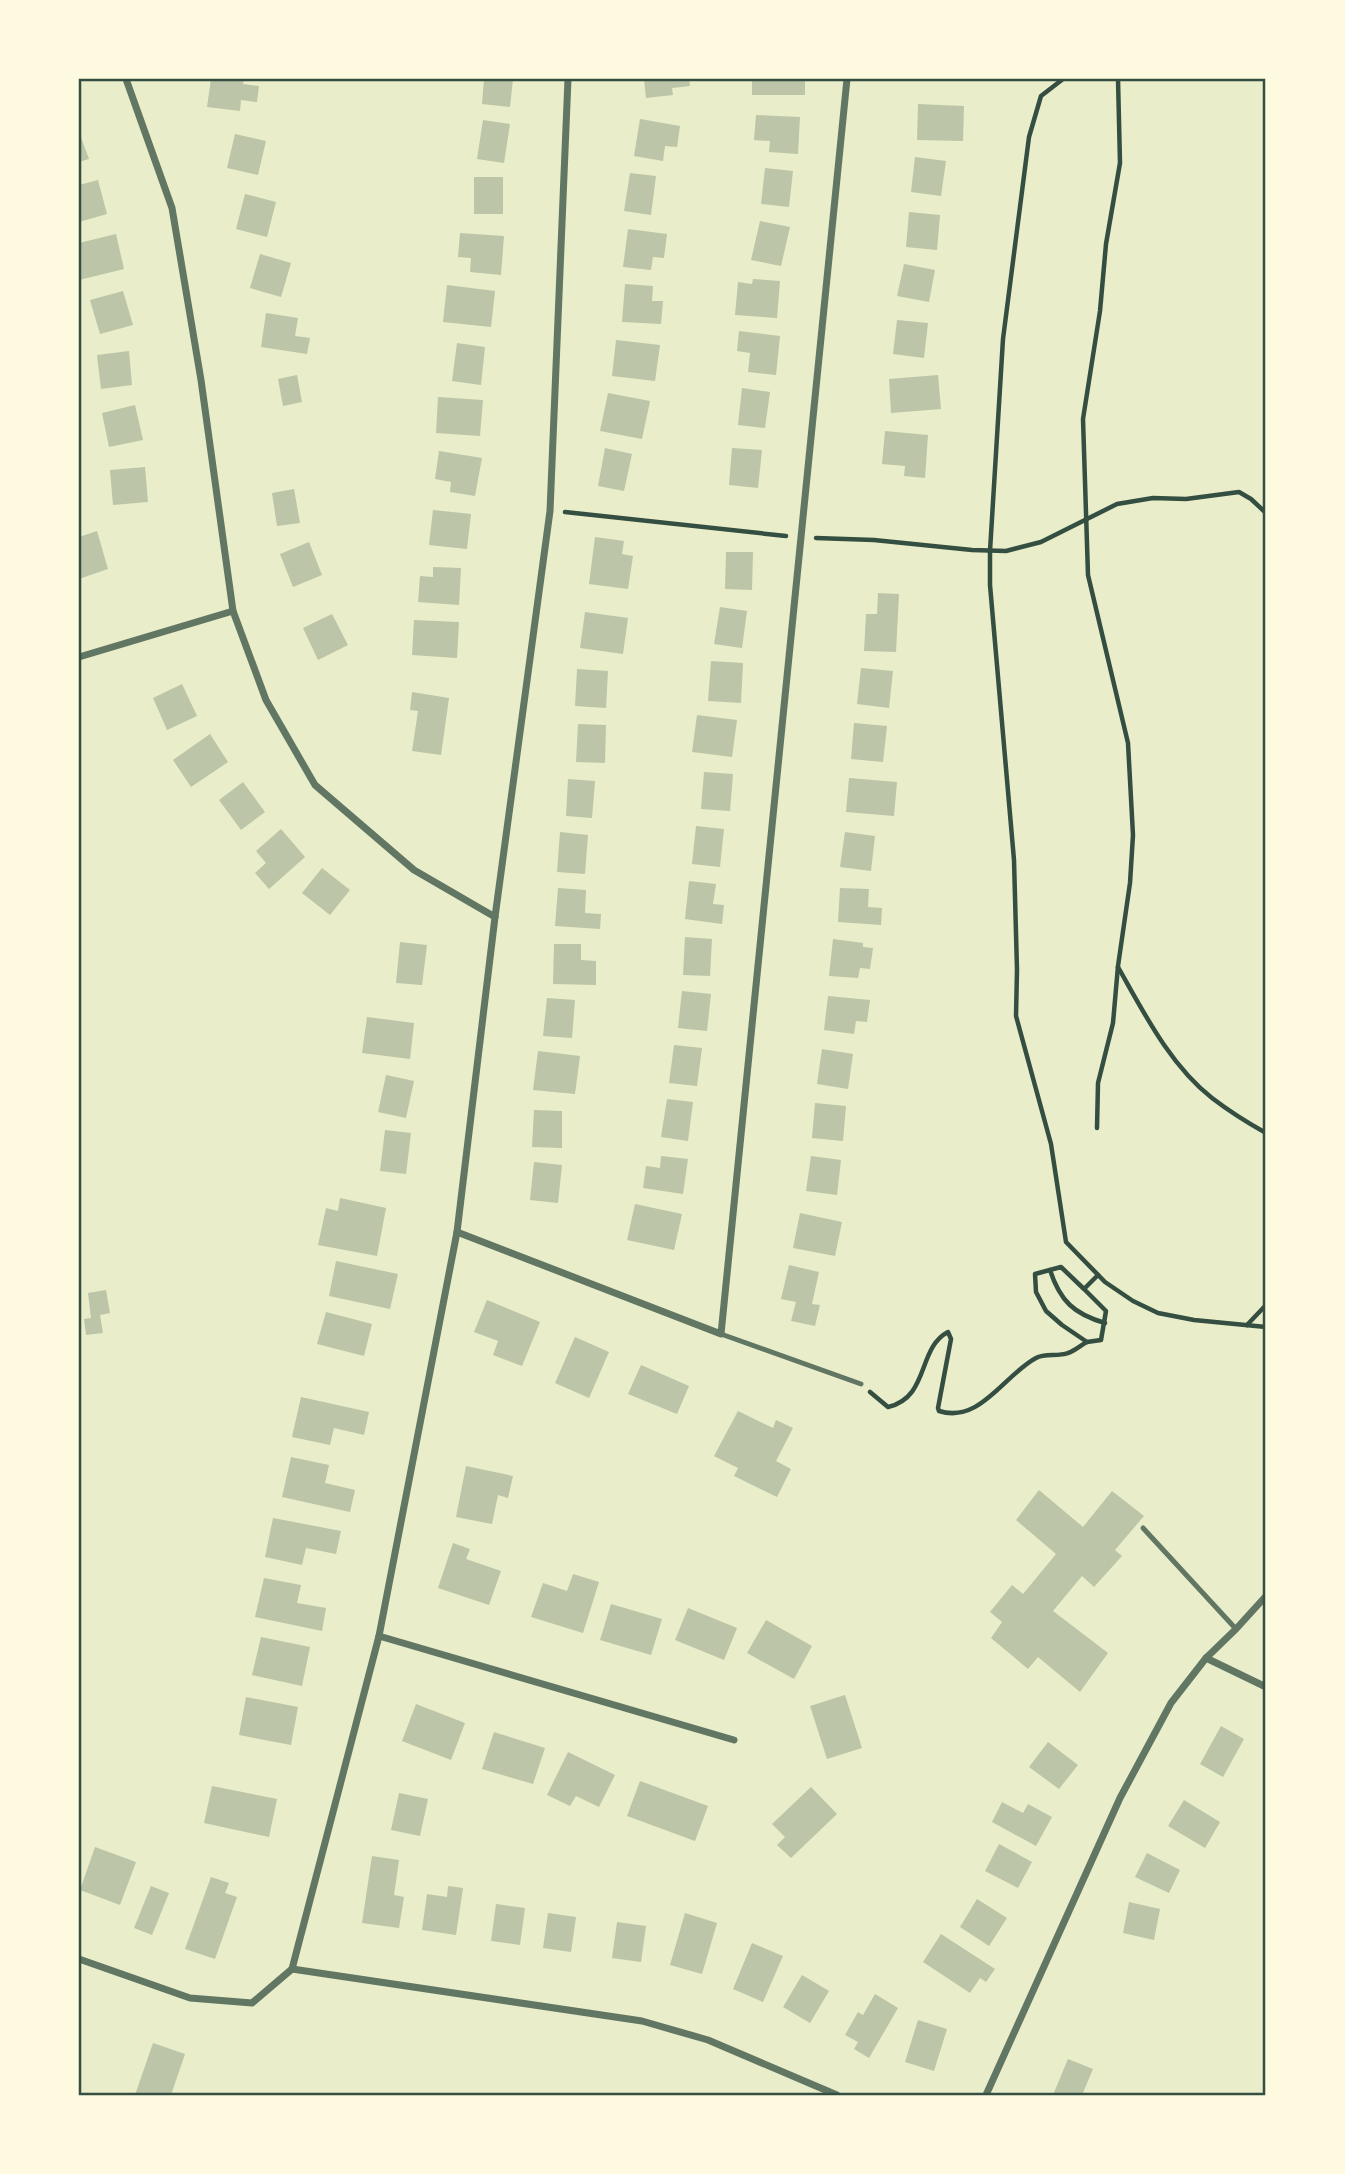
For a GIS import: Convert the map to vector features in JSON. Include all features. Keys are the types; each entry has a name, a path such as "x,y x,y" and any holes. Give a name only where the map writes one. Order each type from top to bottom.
{"street":[{"path":"126,79 172,208 201,380 233,611 265,700 315,785 414,870 495,917"},
{"path":"79,1959 190,1998 252,2003 292,1969 379,1636 457,1232 495,917 550,511 568,79"},
{"path":"457,1232 721,1334 848,79"},
{"path":"79,657 233,611"},
{"path":"986,2095 1120,1798 1171,1703 1206,1658 1266,1596"},
{"path":"379,1636 734,1740"},
{"path":"1206,1658 1266,1687"},
{"path":"292,1969 642,2021 708,2040 837,2095"}],"lane":[{"path":"721,1334 861,1384"},
{"path":"1143,1528 1236,1629"}],"path":[{"path":"1063,79 1041,96 1029,137 1003,340 990,551 990,585 1013,860 1016,1016 1051,1144 1066,1242 1098,1275 1139,1304 1158,1313 1266,1328"},
{"path":"1097,1128 1098,1083 1113,1023 1133,835 1128,743 1088,575 1083,419 1100,311 1106,244 1120,163 1118,79"},
{"path":"550,511 802,537 874,540 990,551 1006,551 1041,542 1118,504 1153,498 1186,499 1239,492 1266,513"},
{"path":"1118,967 1170,1053 1191,1078 1211,1097 1266,1133"},
{"path":"861,1384 882,1405 897,1405 917,1387 935,1344 948,1332 951,1339 938,1408 939,1411 950,1414 975,1409 1037,1357 1068,1353 1087,1342 1101,1340 1106,1311 1061,1267 1035,1274 1036,1292 1046,1311 1087,1342"},
{"path":"1050,1270 1054,1283 1069,1306 1091,1319 1105,1323"},
{"path":"1084,1289 1098,1275"},
{"path":"1246,1325 1266,1305"}],"building":[{"path":"211,79 244,79 243,84 259,86 257,102 241,100 240,111 207,107"},
{"path":"484,79 513,79 510,107 482,104"},
{"path":"644,79 689,79 690,86 672,88 673,95 646,98"},
{"path":"752,79 805,79 805,95 752,95"},
{"path":"918,104 964,106 963,141 917,140"},
{"path":"756,115 800,117 798,154 769,152 770,141 754,140"},
{"path":"640,119 680,126 677,147 665,146 663,161 634,156"},
{"path":"483,120 510,124 504,163 477,159"},
{"path":"79,132 89,159 79,162"},
{"path":"235,134 266,141 258,175 227,168"},
{"path":"915,157 946,161 941,196 911,192"},
{"path":"765,168 793,171 789,207 761,204"},
{"path":"630,173 656,176 651,215 624,211"},
{"path":"474,177 503,177 503,214 474,214"},
{"path":"98,180 107,214 79,222 79,185"},
{"path":"245,194 276,202 267,237 236,229"},
{"path":"909,212 940,215 937,250 906,247"},
{"path":"760,221 790,227 781,266 751,260"},
{"path":"628,229 667,234 664,258 653,257 651,270 623,267"},
{"path":"460,233 504,236 501,275 470,272 471,258 458,257"},
{"path":"116,234 124,269 79,280 79,243"},
{"path":"260,254 291,263 281,297 250,288"},
{"path":"904,264 935,270 929,302 897,296"},
{"path":"753,279 780,281 777,318 735,315 738,282 752,284"},
{"path":"625,284 653,286 652,301 663,301 661,324 622,322"},
{"path":"447,285 495,291 491,327 443,322"},
{"path":"123,291 133,325 100,334 90,300"},
{"path":"266,313 298,318 295,336 310,338 307,354 261,347"},
{"path":"897,320 928,323 924,358 893,354"},
{"path":"739,331 780,336 776,375 748,372 750,353 737,351"},
{"path":"616,340 660,345 655,381 612,376"},
{"path":"457,343 485,347 481,385 452,381"},
{"path":"129,351 132,385 101,389 97,355"},
{"path":"297,375 302,402 283,406 278,379"},
{"path":"938,375 941,409 891,413 889,379"},
{"path":"742,388 770,392 765,428 738,425"},
{"path":"608,393 650,401 642,439 600,431"},
{"path":"438,397 483,400 480,436 436,433"},
{"path":"135,405 143,440 109,447 102,413"},
{"path":"885,431 928,435 925,478 904,476 905,466 882,464"},
{"path":"605,448 632,454 624,491 598,486"},
{"path":"732,448 762,450 758,488 729,485"},
{"path":"439,451 482,458 475,496 450,492 451,482 435,479"},
{"path":"145,467 148,502 113,505 110,470"},
{"path":"294,489 300,523 277,526 272,493"},
{"path":"433,510 471,514 467,549 429,545"},
{"path":"97,531 108,569 79,579 79,537"},
{"path":"595,537 624,541 622,554 633,556 628,589 589,584"},
{"path":"309,542 322,575 293,587 280,554"},
{"path":"726,552 753,552 752,590 725,589"},
{"path":"433,567 461,568 459,605 418,602 420,576 433,577"},
{"path":"878,593 899,594 896,652 864,651 866,614 877,614"},
{"path":"720,607 747,611 742,648 714,644"},
{"path":"585,612 628,618 623,654 580,648"},
{"path":"332,614 348,645 318,660 303,628"},
{"path":"414,620 459,622 457,658 412,655"},
{"path":"711,661 743,663 741,703 708,701"},
{"path":"861,668 893,671 889,708 857,704"},
{"path":"577,669 608,671 606,708 575,706"},
{"path":"182,684 197,716 167,730 153,698"},
{"path":"412,692 449,698 441,755 412,751 418,711 410,710"},
{"path":"697,715 737,720 732,757 692,752"},
{"path":"854,723 887,726 883,762 851,759"},
{"path":"578,724 606,725 605,763 576,762"},
{"path":"210,734 228,762 191,787 173,760"},
{"path":"704,772 733,774 730,811 701,809"},
{"path":"849,778 897,782 894,816 846,812"},
{"path":"568,779 595,781 592,818 566,816"},
{"path":"243,782 265,812 241,830 219,800"},
{"path":"696,826 724,829 720,867 692,864"},
{"path":"281,829 305,857 269,889 255,873 266,863 256,851"},
{"path":"560,832 588,835 585,874 557,872"},
{"path":"845,832 875,836 871,871 840,867"},
{"path":"322,868 350,890 330,915 302,893"},
{"path":"689,881 716,884 713,904 724,905 722,924 685,919"},
{"path":"558,888 586,890 585,913 601,914 600,929 555,926"},
{"path":"840,888 869,889 868,907 882,908 881,925 838,922"},
{"path":"685,937 712,939 710,976 683,975"},
{"path":"833,939 863,943 863,947 873,948 870,969 860,968 858,978 829,976"},
{"path":"400,942 427,945 422,985 396,983"},
{"path":"554,944 581,944 581,960 596,961 596,985 553,984"},
{"path":"682,991 711,994 707,1031 678,1028"},
{"path":"828,996 870,1000 867,1022 856,1021 854,1034 824,1030"},
{"path":"547,998 575,1000 572,1038 543,1036"},
{"path":"367,1017 414,1023 410,1059 362,1053"},
{"path":"674,1045 702,1048 697,1086 669,1083"},
{"path":"822,1049 853,1054 848,1089 817,1084"},
{"path":"538,1051 580,1056 575,1094 533,1090"},
{"path":"386,1075 414,1081 406,1118 378,1112"},
{"path":"667,1099 693,1102 688,1141 661,1137"},
{"path":"815,1103 846,1106 843,1141 812,1138"},
{"path":"534,1110 562,1111 562,1148 532,1147"},
{"path":"385,1130 411,1133 406,1174 380,1171"},
{"path":"661,1156 688,1159 683,1194 643,1188 646,1166 660,1168"},
{"path":"811,1156 841,1160 837,1195 806,1191"},
{"path":"534,1162 562,1165 558,1203 530,1200"},
{"path":"340,1198 386,1208 377,1256 318,1245 326,1208 338,1211"},
{"path":"635,1204 682,1214 674,1250 627,1240"},
{"path":"800,1213 842,1222 835,1256 793,1248"},
{"path":"336,1261 398,1274 390,1309 329,1296"},
{"path":"789,1265 819,1272 812,1304 820,1305 815,1326 791,1321 796,1302 781,1299"},
{"path":"106,1290 110,1313 100,1315 103,1333 86,1335 84,1319 91,1318 88,1293"},
{"path":"487,1300 540,1322 522,1366 493,1355 498,1341 474,1332"},
{"path":"326,1312 372,1324 364,1356 317,1344"},
{"path":"575,1337 609,1352 589,1398 555,1383"},
{"path":"641,1365 689,1386 677,1414 628,1394"},
{"path":"301,1397 369,1412 364,1435 334,1428 330,1445 292,1437"},
{"path":"738,1411 773,1428 776,1420 793,1428 776,1461 791,1469 777,1497 734,1476 738,1468 714,1456"},
{"path":"291,1457 329,1465 325,1483 355,1490 350,1512 282,1497"},
{"path":"466,1466 513,1476 508,1498 498,1495 492,1524 456,1517"},
{"path":"1039,1490 1083,1527 1112,1491 1144,1516 1115,1550 1122,1556 1094,1587 1082,1576 1053,1611 1108,1653 1080,1692 1038,1657 1028,1669 991,1638 1002,1622 990,1612 1012,1585 1023,1594 1056,1554 1016,1520"},
{"path":"273,1518 341,1531 336,1554 306,1548 302,1565 265,1557"},
{"path":"453,1543 470,1549 466,1559 501,1571 489,1605 438,1588"},
{"path":"573,1574 599,1582 583,1633 531,1617 543,1583 567,1591"},
{"path":"264,1578 301,1585 297,1603 326,1608 322,1631 255,1617"},
{"path":"611,1604 662,1619 651,1655 600,1640"},
{"path":"688,1608 737,1628 724,1660 675,1640"},
{"path":"766,1620 812,1646 794,1679 747,1653"},
{"path":"261,1637 310,1647 302,1686 252,1675"},
{"path":"845,1695 862,1748 827,1759 810,1706"},
{"path":"246,1697 298,1707 291,1745 239,1735"},
{"path":"416,1704 465,1723 451,1760 402,1741"},
{"path":"1221,1726 1244,1739 1223,1777 1200,1764"},
{"path":"494,1732 545,1748 533,1784 482,1769"},
{"path":"1048,1742 1078,1765 1059,1789 1029,1767"},
{"path":"568,1752 615,1775 599,1807 576,1796 570,1806 547,1795"},
{"path":"640,1781 708,1806 695,1841 627,1816"},
{"path":"212,1786 277,1799 269,1837 204,1823"},
{"path":"811,1787 837,1814 791,1858 777,1845 785,1837 772,1824"},
{"path":"399,1793 428,1799 420,1836 391,1830"},
{"path":"1184,1800 1220,1822 1205,1848 1168,1826"},
{"path":"1002,1802 1023,1813 1028,1804 1052,1817 1036,1846 992,1822"},
{"path":"999,1844 1032,1862 1018,1888 985,1871"},
{"path":"95,1847 136,1862 120,1905 80,1890"},
{"path":"1147,1853 1180,1870 1169,1893 1135,1877"},
{"path":"372,1856 399,1860 394,1895 404,1897 399,1928 362,1923"},
{"path":"211,1877 229,1883 225,1893 237,1897 215,1959 185,1949"},
{"path":"151,1886 169,1893 152,1935 134,1928"},
{"path":"448,1886 463,1888 456,1935 422,1930 427,1894 447,1897"},
{"path":"977,1899 1007,1918 989,1946 960,1927"},
{"path":"1129,1902 1160,1909 1154,1940 1123,1933"},
{"path":"496,1904 525,1908 520,1945 491,1941"},
{"path":"548,1913 576,1917 571,1952 543,1948"},
{"path":"685,1913 717,1923 702,1974 670,1965"},
{"path":"617,1922 646,1926 641,1962 612,1958"},
{"path":"941,1934 995,1969 986,1982 980,1978 970,1993 923,1962"},
{"path":"752,1943 783,1956 763,2002 733,1989"},
{"path":"802,1975 829,1991 810,2023 783,2007"},
{"path":"875,1994 898,2008 869,2058 854,2049 858,2042 845,2035 858,2012 863,2015"},
{"path":"918,2020 947,2029 934,2071 905,2062"},
{"path":"153,2043 185,2054 171,2095 135,2095"},
{"path":"1068,2059 1093,2069 1082,2095 1053,2095"}]}
